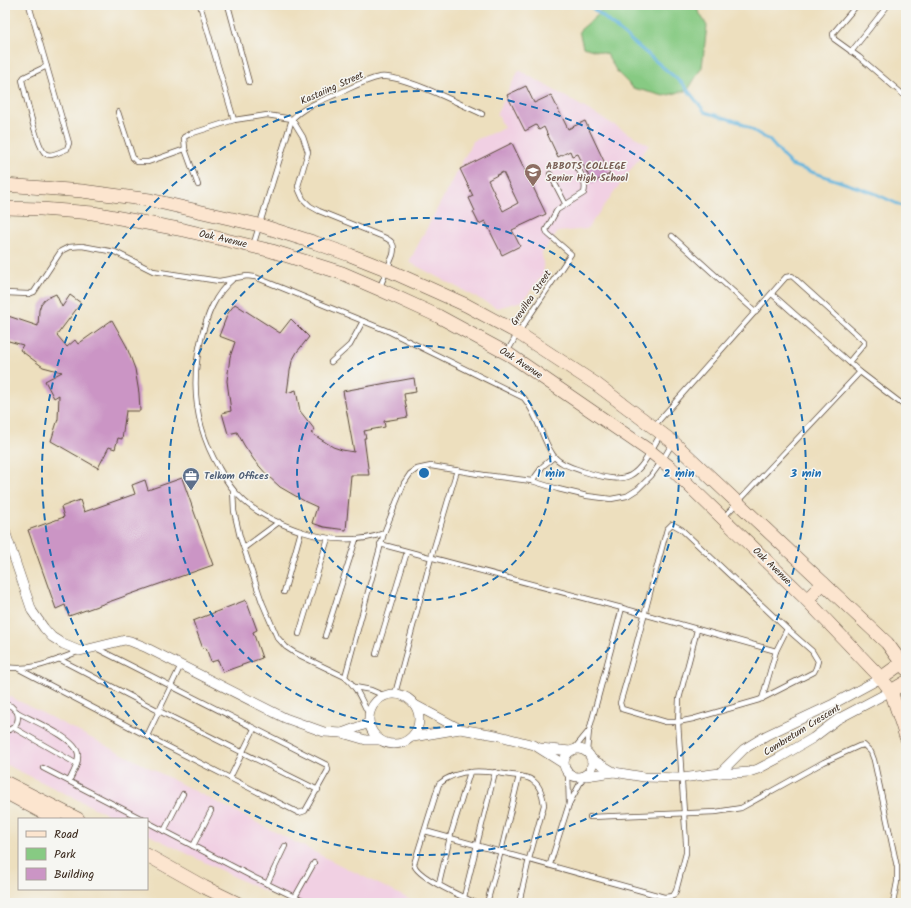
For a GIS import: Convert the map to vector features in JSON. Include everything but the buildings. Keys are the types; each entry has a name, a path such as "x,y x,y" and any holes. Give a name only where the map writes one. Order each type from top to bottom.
{"street":[{"path":"5,185 82,191 150,200 259,225 316,243 388,270 466,305 518,333 596,384 673,442 823,582 887,643 905,664 880,678"},
{"name":"Oak Avenue","path":"5,208 87,212 184,230 253,246 319,265 342,273 438,316 507,353 662,460 807,600 880,678 891,691 906,737"},
{"path":"5,531 8,554 32,611 44,628 57,641 80,651 118,641 130,641 145,647 285,718 320,731 342,734 366,740 380,740 391,744 399,744 413,736 417,730 419,713 409,699 402,695 395,694 385,696 377,700 372,708 369,719 372,731 380,740"},
{"path":"807,600 823,582"},
{"name":"Combretum Crescent","path":"720,773 744,749 767,735 833,704 880,678"},
{"path":"891,691 906,682"},
{"name":"Combretum Crescent","path":"585,776 614,772 644,777 682,778 720,773 736,774 758,769 806,742 838,719 891,691"},
{"path":"415,706 460,729 507,738 539,748 572,750 583,749 590,755 592,768 585,776 576,778 568,773 564,764 565,757 572,750"},
{"path":"342,734 369,719"},
{"path":"413,736 460,729"},
{"path":"539,748 564,764"},
{"name":"Combretum Crescent","path":"590,755 614,772"},
{"path":"5,781 76,818"},
{"path":"5,792 54,818"},
{"path":"5,800 44,818"},
{"path":"148,856 204,887"},
{"path":"148,863 204,887 237,903"}],"lane":[{"path":"29,5 47,66 69,143 67,149 48,155 41,148 36,134 22,80 24,77 47,66"},
{"path":"200,5 234,120"},
{"path":"228,5 249,82"},
{"path":"857,5 833,34 834,39 906,97"},
{"path":"852,52 888,5"},
{"name":"Kastaiing Street","path":"292,119 307,107 381,77 400,79 482,114"},
{"path":"118,112 133,158 137,162 148,162 185,149"},
{"path":"198,185 185,149 185,136 234,120 267,115 292,119"},
{"path":"253,246 292,119"},
{"path":"292,119 308,152 298,186 303,199 310,206 319,211 391,241 394,249 388,270 379,289"},
{"path":"550,174 566,205 584,193 585,185 583,178 575,164"},
{"name":"Grevillea Street","path":"507,353 518,333 571,254 548,234 546,230 557,210 566,205"},
{"path":"672,236 756,312"},
{"path":"5,293 24,294 34,292 61,251 69,247 82,246 115,252 153,271 224,281 247,276 261,279 390,332 524,398 535,416 554,457 573,468 614,479 628,476 639,470 651,452 657,430 786,277 792,276 816,296 864,341 864,344 849,362"},
{"path":"233,279 226,284 218,295 205,322 195,370 196,404 201,429 209,452 232,490 250,506 279,522 301,531 328,538 370,538 384,533"},
{"path":"772,294 860,372 906,407"},
{"path":"331,362 350,345 363,321"},
{"path":"722,519 860,372"},
{"path":"345,677 380,544 404,484 410,474 417,469 426,466 439,467 484,475 532,480 558,489 587,496 617,499 627,496 638,489 662,460 673,442"},
{"path":"532,480 543,466 554,457"},
{"path":"395,694 431,558 457,470"},
{"path":"232,490 236,520 244,548 262,602 277,637 294,653 345,677 355,686 369,719"},
{"path":"244,548 279,522"},
{"path":"672,524 681,529 812,651 818,661 818,665 814,672 762,699 712,714 678,722 659,720 626,711 620,707 620,703 635,654 643,614 667,529 672,524"},
{"path":"284,592 301,531"},
{"path":"299,634 328,538"},
{"path":"326,636 356,539"},
{"path":"380,544 622,608 776,651"},
{"path":"376,654 407,552"},
{"path":"590,755 589,731 622,608"},
{"path":"762,699 776,651 787,629"},
{"path":"425,831 550,864 664,897 673,896 676,891 686,853 685,813 678,722 680,694 697,630"},
{"path":"19,669 299,813 306,811 328,770 327,765 94,647"},
{"path":"5,667 19,669 37,667 80,651"},
{"path":"59,659 159,711 318,790"},
{"path":"147,736 181,665"},
{"path":"355,686 371,690 385,696"},
{"path":"6,704 15,708 17,712 73,744 77,752 77,764 69,781"},
{"path":"5,732 14,728 18,720 17,712"},
{"path":"14,728 77,764"},
{"path":"230,778 254,729"},
{"path":"572,750 589,731"},
{"path":"590,817 716,812 741,808 764,797 824,762 864,745 871,752 874,760 897,868 897,882 893,903"},
{"path":"43,768 140,818"},
{"path":"439,884 450,837 470,772"},
{"path":"476,903 428,878 414,868 439,784 454,776 470,772 495,772 526,777 534,782 542,793 544,805 519,903"},
{"path":"464,897 495,772"},
{"path":"568,773 569,804"},
{"path":"487,903 520,776"},
{"path":"550,864 569,804 585,776"},
{"path":"164,831 183,794"},
{"path":"193,846 211,811"},
{"path":"148,823 307,903"},
{"path":"267,884 285,846"},
{"path":"295,897 314,863"}],"shaded area":[{"name":"ABBOTS COLLEGE Senior High School","path":"519,70 649,145 587,229 558,232 542,253 544,273 523,301 497,308 409,262 473,141 504,128 497,113"},
{"path":"5,694 417,903 292,903 255,887 148,834 148,818 115,818 5,764"}],"green space":[{"path":"602,5 695,5 707,26 702,67 688,90 664,96 633,88 617,72 607,54 583,47 579,31 599,14"}],"waterway":[{"path":"589,5 683,84 705,112 739,122 769,140 791,165 874,193 904,207 906,210"}],"place":[{"name":"ABBOTS COLLEGE Senior High School","path":"533,187"},
{"name":"Telkom Offices","path":"191,491"}]}
